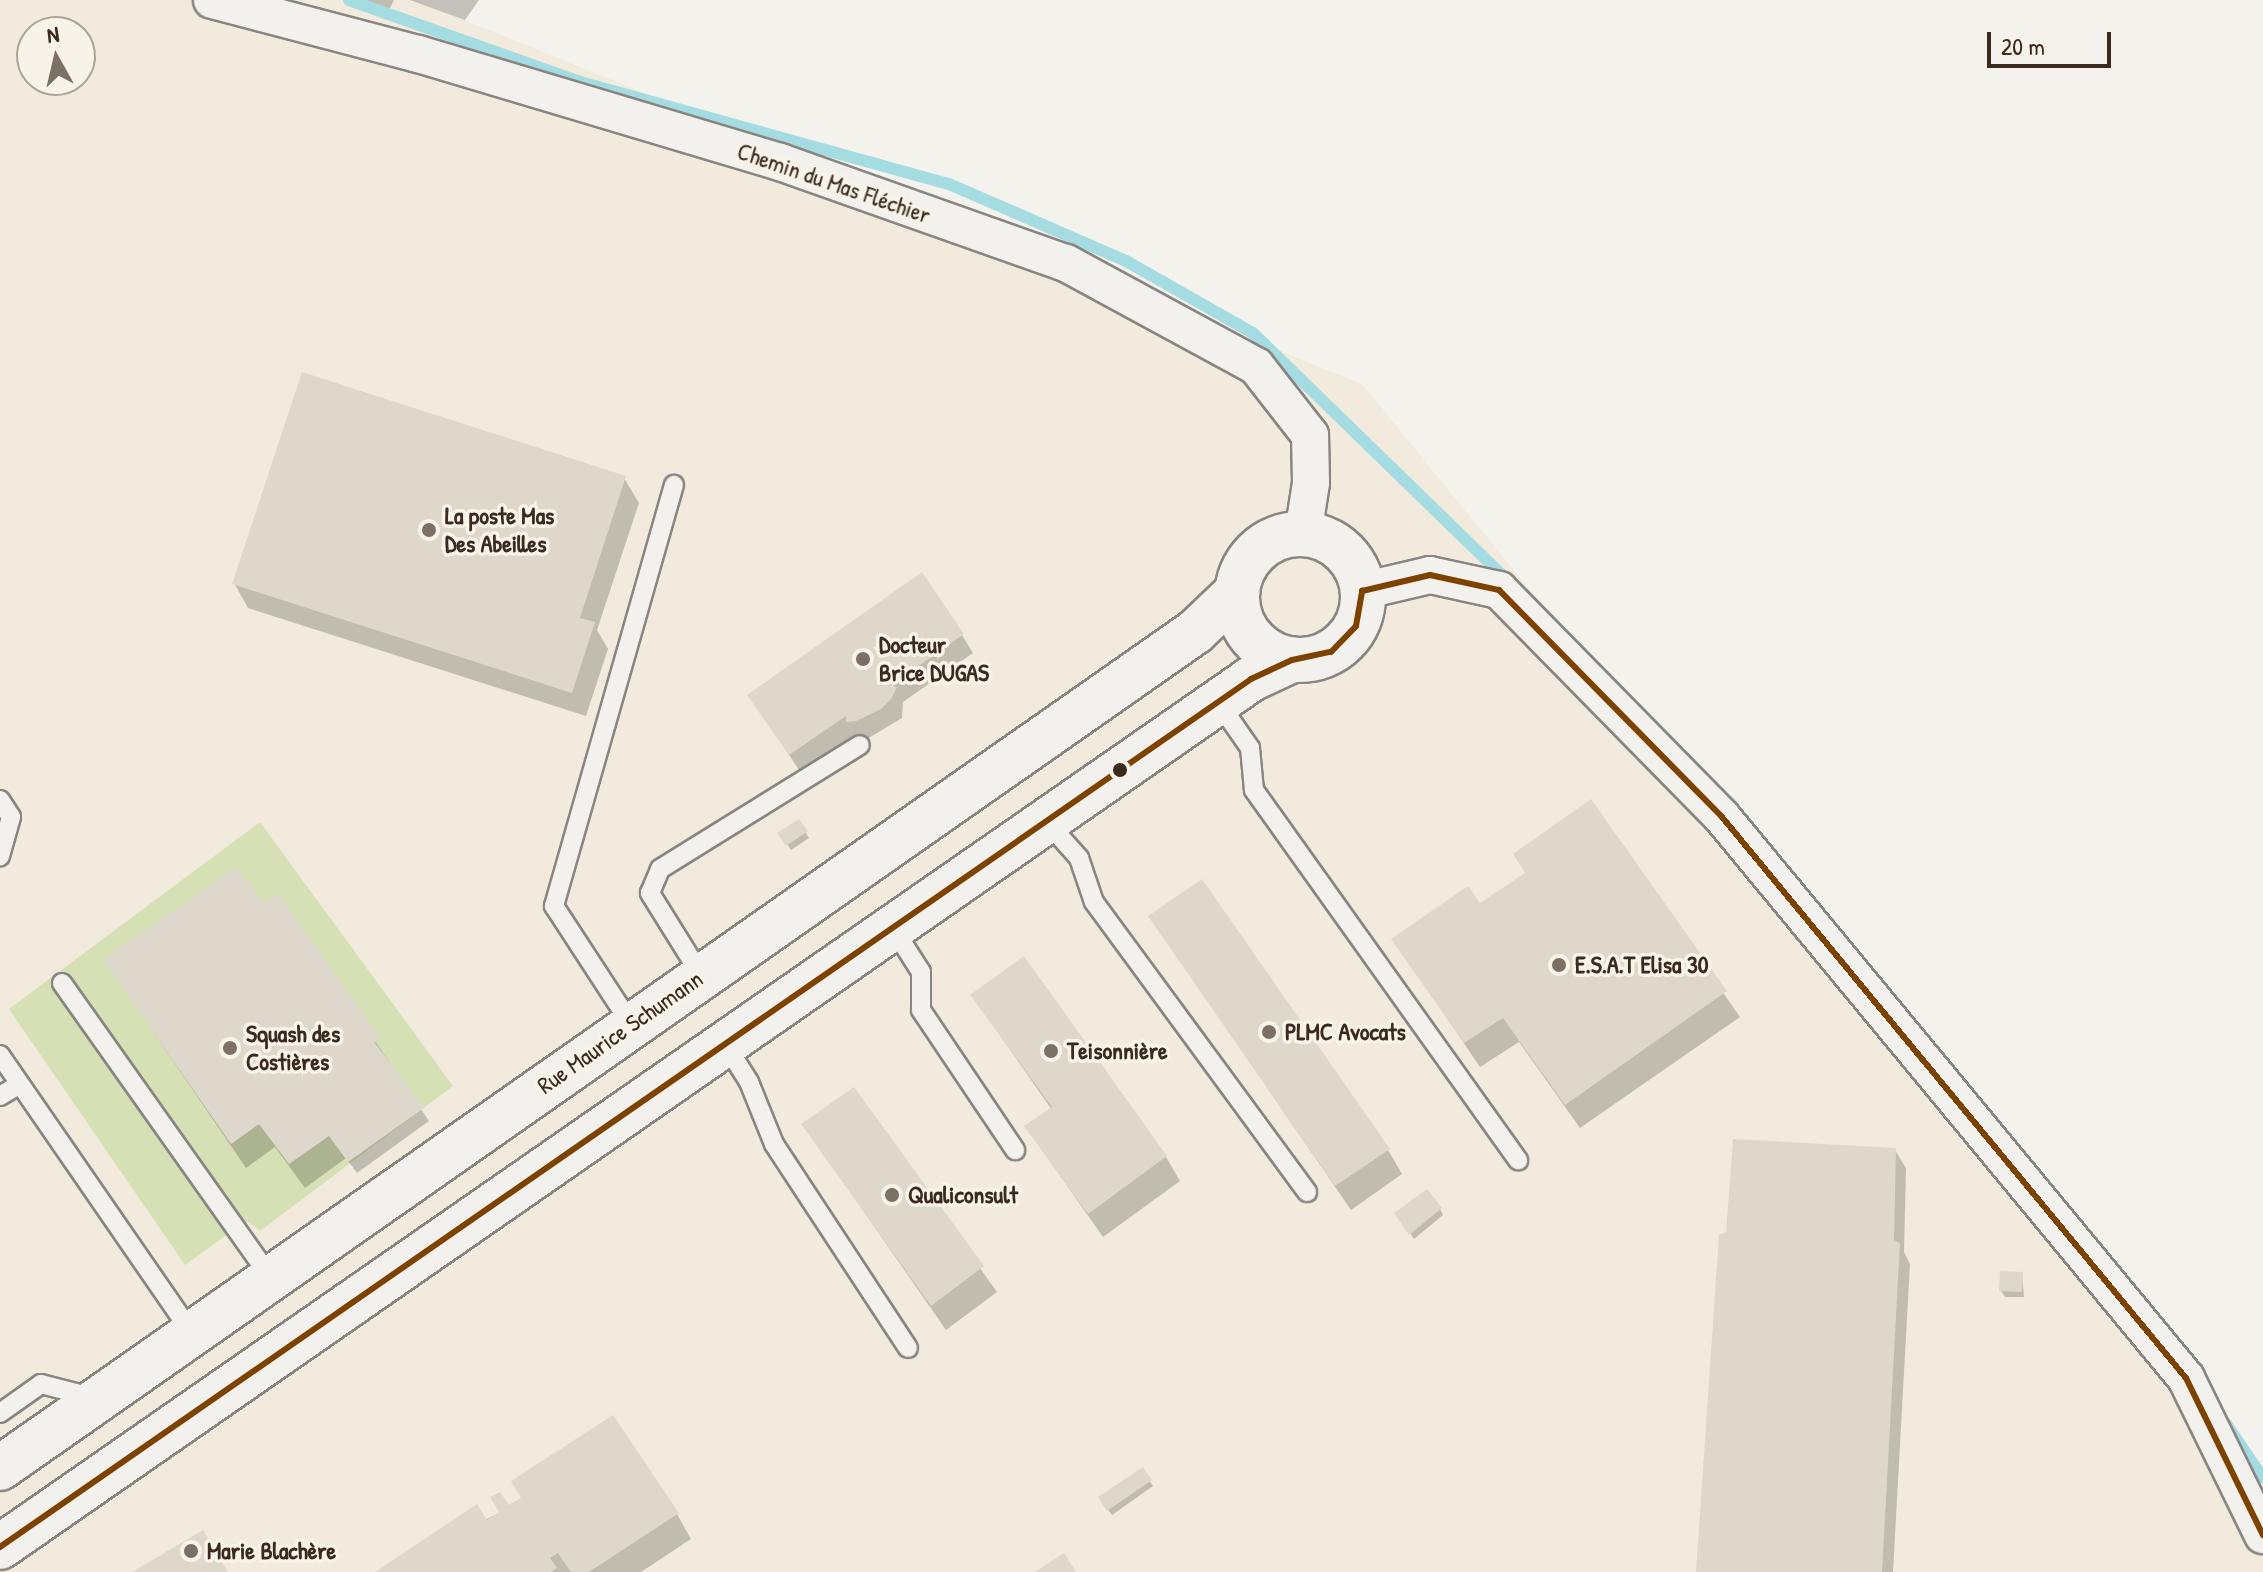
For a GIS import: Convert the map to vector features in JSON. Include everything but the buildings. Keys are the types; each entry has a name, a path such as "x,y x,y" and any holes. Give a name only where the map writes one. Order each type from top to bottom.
{"main road":[{"path":"0,1547 1218,702 1292,660 1323,655 1348,638 1362,606 1362,591 1356,569 1343,551 1303,534 1278,538 1259,549 1237,592 1238,610 1254,641 1292,660"},
{"name":"Rue Maurice Schumann","path":"0,1468 1195,632 1237,592"}],"street":[{"name":"Chemin du Mas Fléchier","path":"212,0 418,54 780,162 1066,263 1256,366 1310,435 1311,483 1303,534"},
{"path":"1362,591 1430,575 1499,590 1722,817 2186,1378 2263,1535"}],"lane":[{"path":"631,1024 554,906 674,485"},
{"path":"1218,702 1250,748 1254,790 1518,1160"},
{"path":"701,975 650,893 660,869 860,745"},
{"path":"0,800 11,817 0,856"},
{"path":"1046,821 1079,858 1094,902 1307,1192"},
{"path":"893,928 921,972 921,1010 1015,1150"},
{"path":"62,983 270,1277"},
{"path":"725,1044 749,1082 774,1144 908,1348"},
{"path":"0,1055 191,1332"},
{"path":"0,1096 18,1085"},
{"path":"0,1413 41,1384 98,1398"}],"shaded area":[{"path":"0,0 415,0 1362,384 2263,1488 2263,1572 0,1572"}],"green space":[{"name":"Squash des Costières","path":"260,822 453,1086 260,1231 246,1221 185,1265 9,1009"}],"waterway":[{"path":"349,0 584,83 949,184 1126,261 1253,333 1510,583"},
{"path":"2226,1424 2263,1478"}],"transit line":[{"path":"0,1547 1251,679 1292,660 1331,652 1356,626 1362,591 1430,575 1499,590 1722,817 2186,1378 2263,1535"}],"place":[{"name":"La poste Mas Des Abeilles","path":"429,530"},
{"name":"Docteur Brice DUGAS","path":"863,659"},
{"name":"E.S.A.T Elisa 30","path":"1559,965"},
{"name":"PLMC Avocats","path":"1269,1032"},
{"name":"Squash des Costières","path":"230,1048"},
{"name":"Teisonnière","path":"1051,1051"},
{"name":"Qualiconsult","path":"892,1195"},
{"name":"Marie Blachère","path":"191,1551"}]}
